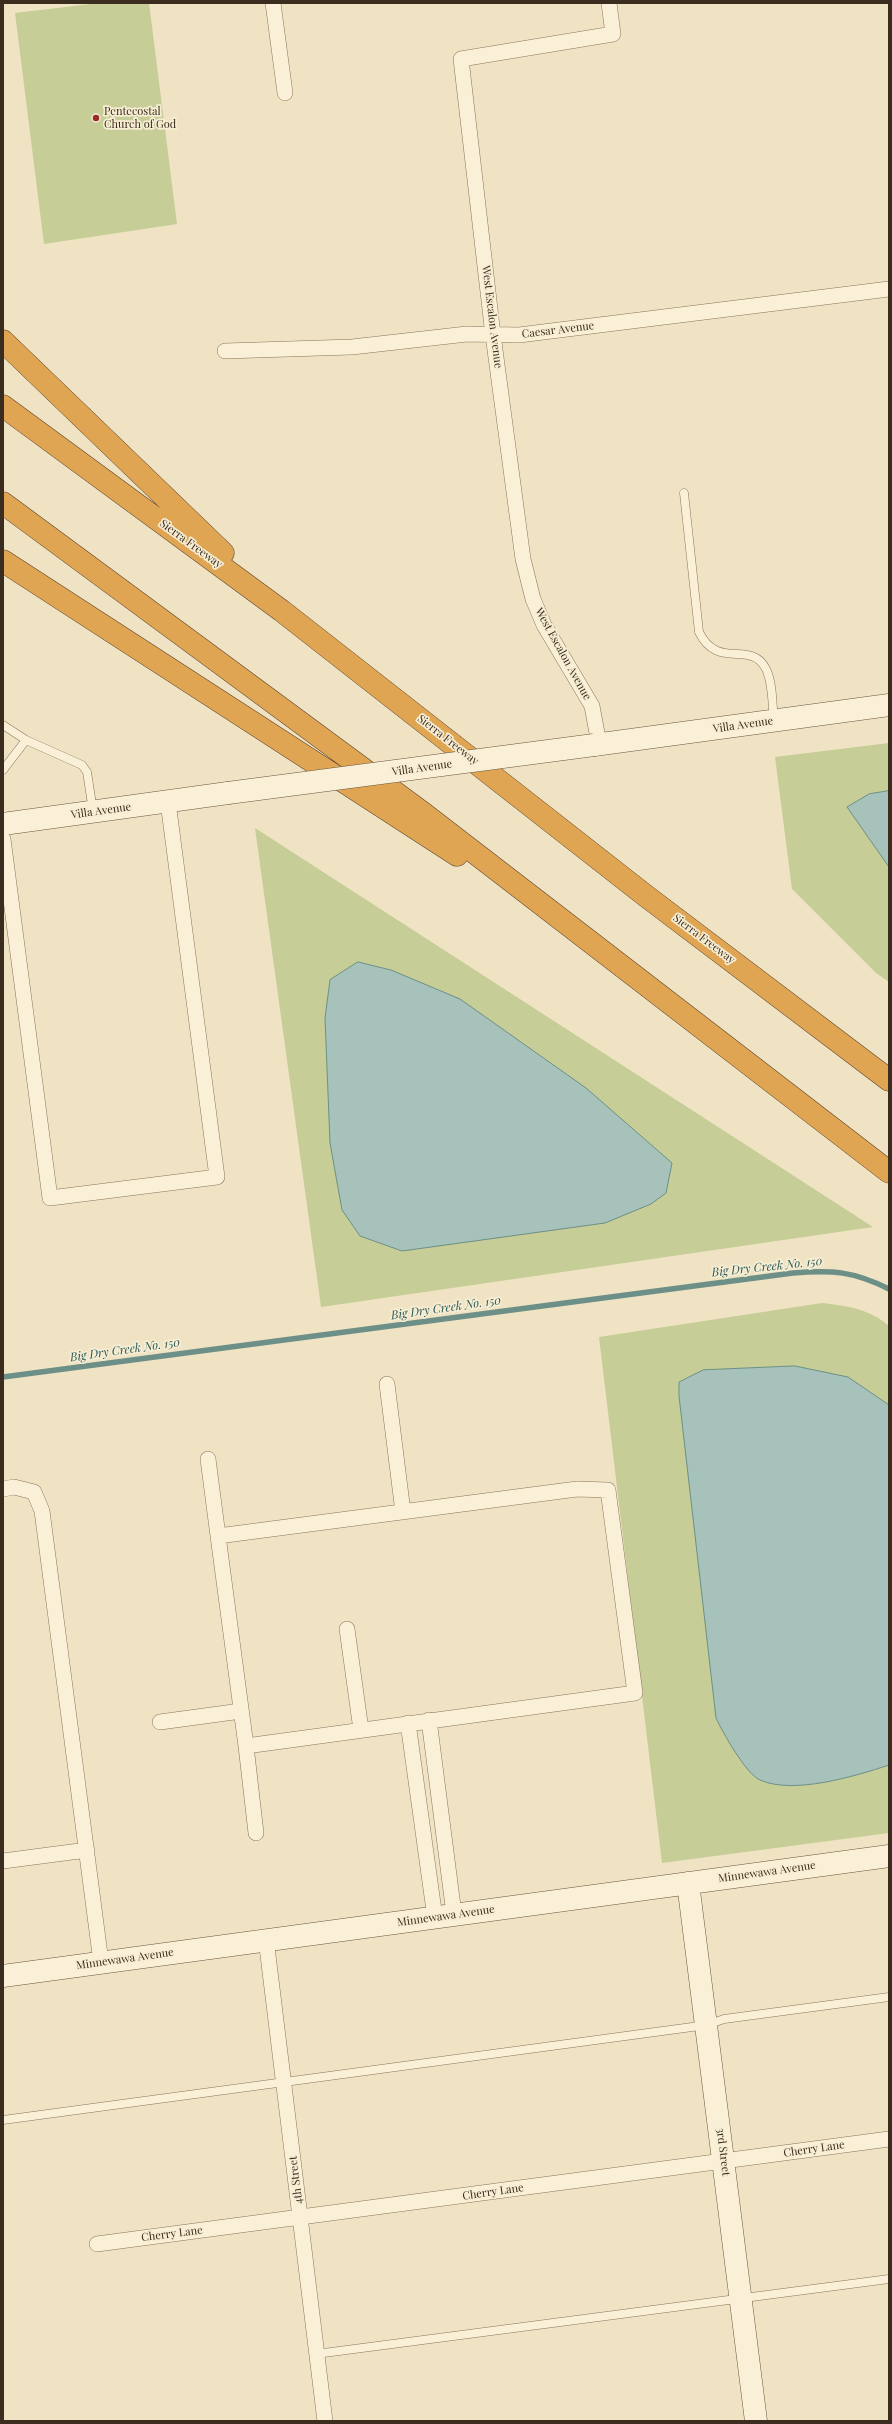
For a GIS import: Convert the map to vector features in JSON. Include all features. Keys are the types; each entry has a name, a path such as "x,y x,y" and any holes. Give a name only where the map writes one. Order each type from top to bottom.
{"highway":[{"path":"3,341 282,611"},
{"name":"Sierra Freeway","path":"3,406 282,611 646,896 889,1080"},
{"path":"3,503 417,808 889,1172"},
{"path":"3,562 586,939"}],"street":[{"path":"273,3 285,93"},
{"name":"West Escalon Avenue","path":"597,745 592,706 544,625 533,599 523,559 493,335 461,59 613,34 609,3"},
{"name":"Caesar Avenue","path":"225,351 352,347 467,334 519,335 889,289"},
{"name":"Villa Avenue","path":"3,824 889,705"},
{"path":"3,839 50,1198 217,1177 168,802"},
{"path":"387,1384 403,1512"},
{"path":"208,1459 256,1833"},
{"path":"3,1489 14,1487 34,1492 42,1511 101,1962"},
{"path":"218,1536 577,1489 608,1490 635,1693 246,1746"},
{"path":"347,1630 360,1730"},
{"path":"160,1722 241,1711"},
{"path":"428,1720 442,1820 445,1916"},
{"path":"408,1723 423,1823 445,1916"},
{"path":"423,1823 442,1820"},
{"path":"3,1861 87,1850"},
{"name":"Minnewawa Avenue","path":"3,1976 266,1939 889,1856"},
{"name":"3rd Street","path":"688,1883 756,2421"},
{"name":"4th Street","path":"266,1939 325,2421"},
{"name":"Cherry Lane","path":"97,2244 889,2139"}],"lane":[{"path":"684,492 699,632 703,642 718,653 747,654 757,659 765,667 769,676 774,721"},
{"path":"3,725 26,740 82,765 87,772 94,812"},
{"path":"3,770 26,740"},
{"path":"3,2120 707,2025 724,2019 889,1997"},
{"path":"316,2354 889,2279"}],"green space":[{"name":"Pentecostal Church of God","path":"99,3 149,3 177,224 44,244 15,13"},
{"path":"889,743 889,982 876,973 792,889 775,757"},
{"path":"255,828 873,1227 321,1307"},
{"path":"822,1303 858,1309 882,1320 889,1326 889,1833 662,1863 599,1337"}],"water":[{"path":"889,791 889,867 847,807 869,794"},
{"path":"358,962 391,970 460,999 586,1088 672,1163 666,1193 651,1204 605,1223 402,1251 360,1236 342,1210 330,1143 325,1018 330,980"},
{"path":"795,1366 848,1377 889,1405 889,1765 842,1779 807,1785 789,1786 760,1780 754,1776 735,1752 716,1718 679,1396 679,1382 703,1370"}],"waterway":[{"name":"Big Dry Creek No. 150","path":"3,1377 793,1273 842,1273 864,1278 889,1289"}],"place":[{"name":"Pentecostal Church of God","path":"96,118"}]}
